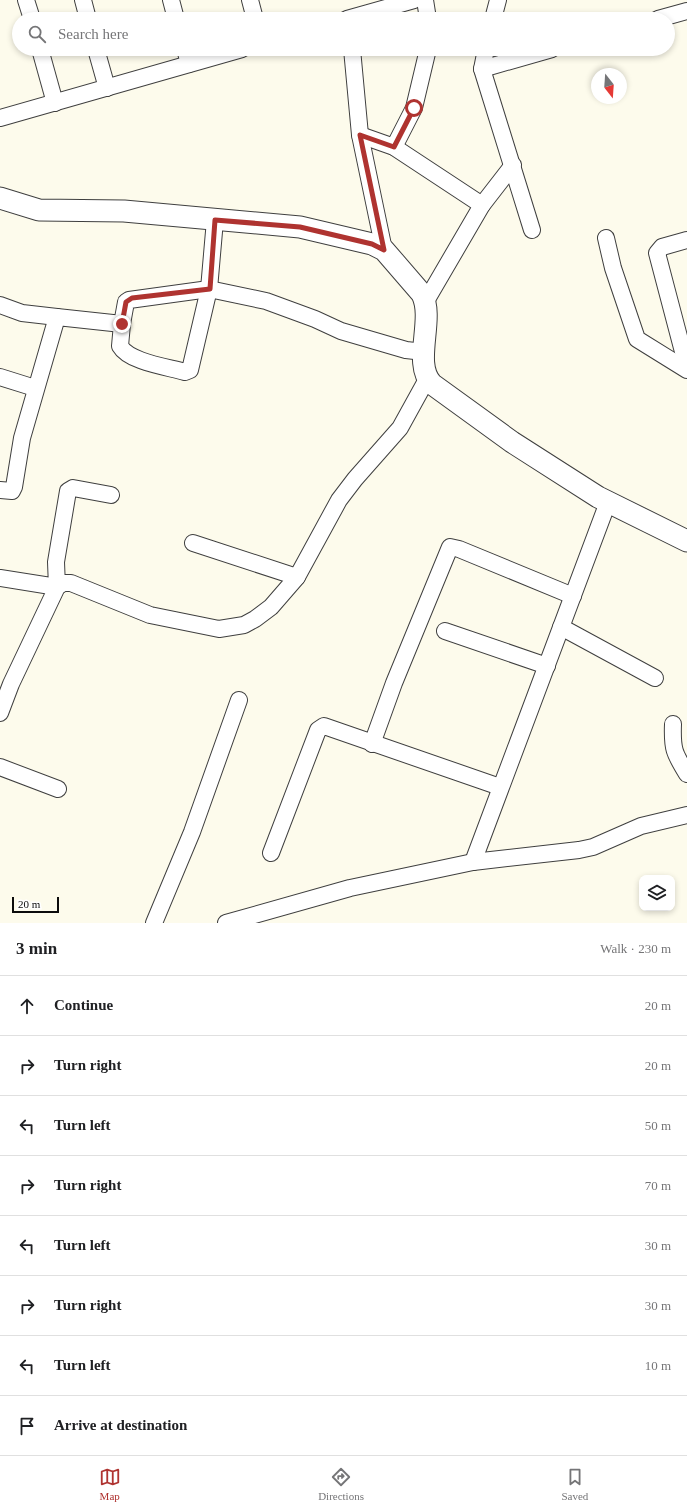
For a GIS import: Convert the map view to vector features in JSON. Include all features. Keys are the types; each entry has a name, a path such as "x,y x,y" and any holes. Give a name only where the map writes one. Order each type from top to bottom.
{"street":[{"path":"26,0 30,12"},
{"path":"83,0 86,12"},
{"path":"171,0 174,12"},
{"path":"250,0 253,12"},
{"path":"372,12 414,0"},
{"path":"426,0 427,12"},
{"path":"495,12 498,0"},
{"path":"675,14 687,11"},
{"path":"42,56 55,103"},
{"path":"98,56 107,88"},
{"path":"353,56 360,135 384,250"},
{"path":"394,147 414,108 426,56"},
{"path":"485,56 482,69 532,230"},
{"path":"482,69 528,56"},
{"path":"0,118 107,88 187,57"},
{"path":"360,135 394,147 482,205"},
{"path":"426,301 482,205 513,165"},
{"path":"0,198 39,210 124,211 300,227 372,244 384,250 391,257 422,294 426,301 427,309 424,352 427,379 400,428 355,479 339,500 297,577 271,607 255,619 244,625 219,629 150,615 71,583 63,583 57,587 0,578"},
{"path":"215,220 210,289 191,368 188,371 141,361 123,351 120,346 126,302 132,298 210,289 266,302 348,334 406,350 424,352"},
{"path":"606,238 613,268 637,339 687,369"},
{"path":"687,240 662,247 657,253 687,369"},
{"path":"0,305 22,313 122,324"},
{"path":"0,490 12,491 14,487 22,438 35,388 57,317"},
{"path":"0,377 35,388"},
{"path":"427,379 512,442 608,502 687,541"},
{"path":"0,713 11,684 57,587 56,562 68,491 73,488 111,495"},
{"path":"473,862 608,502"},
{"path":"193,543 297,577"},
{"path":"372,744 394,683 450,547 459,549 573,596"},
{"path":"561,628 655,678"},
{"path":"445,631 547,666"},
{"path":"154,923 192,832 239,700"},
{"path":"673,724 672,745 675,755 687,774"},
{"path":"271,853 318,730 324,726 372,744 500,787"},
{"path":"0,768 58,790"},
{"path":"226,923 350,888 473,862 579,850 593,847 641,826 687,815"}],"route":[{"path":"122,324 126,302 132,298 210,289 215,220 300,227 372,244 384,250 360,135 394,147 414,108"}]}
